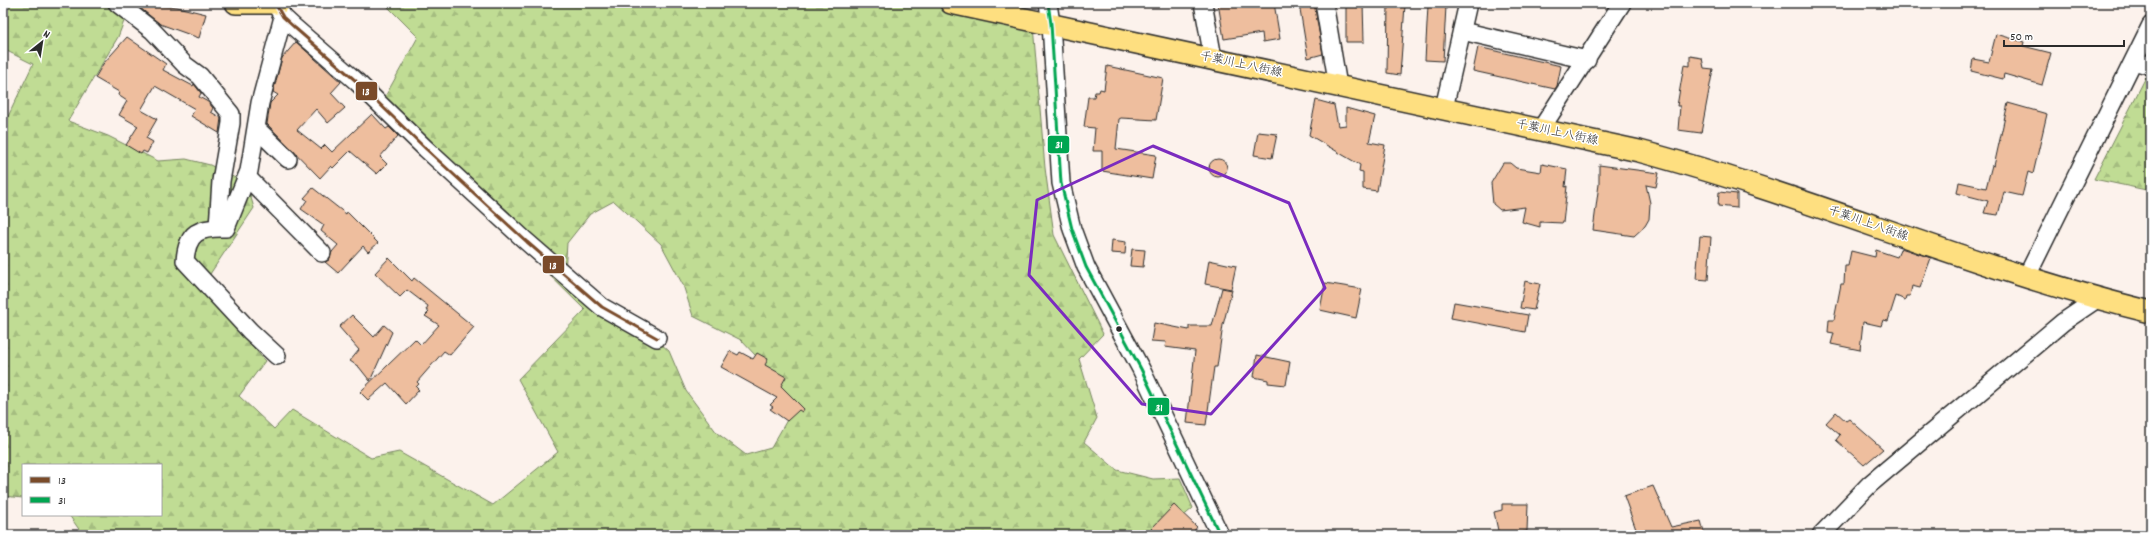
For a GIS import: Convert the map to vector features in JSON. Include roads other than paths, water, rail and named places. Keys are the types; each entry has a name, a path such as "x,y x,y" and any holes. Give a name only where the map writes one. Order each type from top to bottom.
{"main road":[{"path":"236,3 279,8"},
{"name":"千葉川上八街線","path":"951,3 1541,129 1689,164 2026,278 2097,299 2151,312"}],"street":[{"path":"117,3 152,30 185,65 200,76 230,114 231,123 221,181 218,227"},
{"path":"1048,3 1051,24 1061,183 1072,229 1086,268 1141,369 1220,535"},
{"path":"1203,3 1212,58"},
{"path":"1324,3 1338,86"},
{"path":"1444,108 1468,3"},
{"path":"1541,129 1587,60 1622,3"},
{"path":"277,356 250,331 185,261 186,250 191,237 198,231 218,227 226,228 247,177 279,8"},
{"path":"279,8 426,149 527,242 602,307 657,338"},
{"path":"2026,278 2151,25"},
{"path":"1462,31 1587,60"},
{"path":"2134,61 2151,66"},
{"path":"257,129 288,159"},
{"path":"247,177 322,253"},
{"path":"1827,532 1870,484 2063,322 2097,299"}]}
